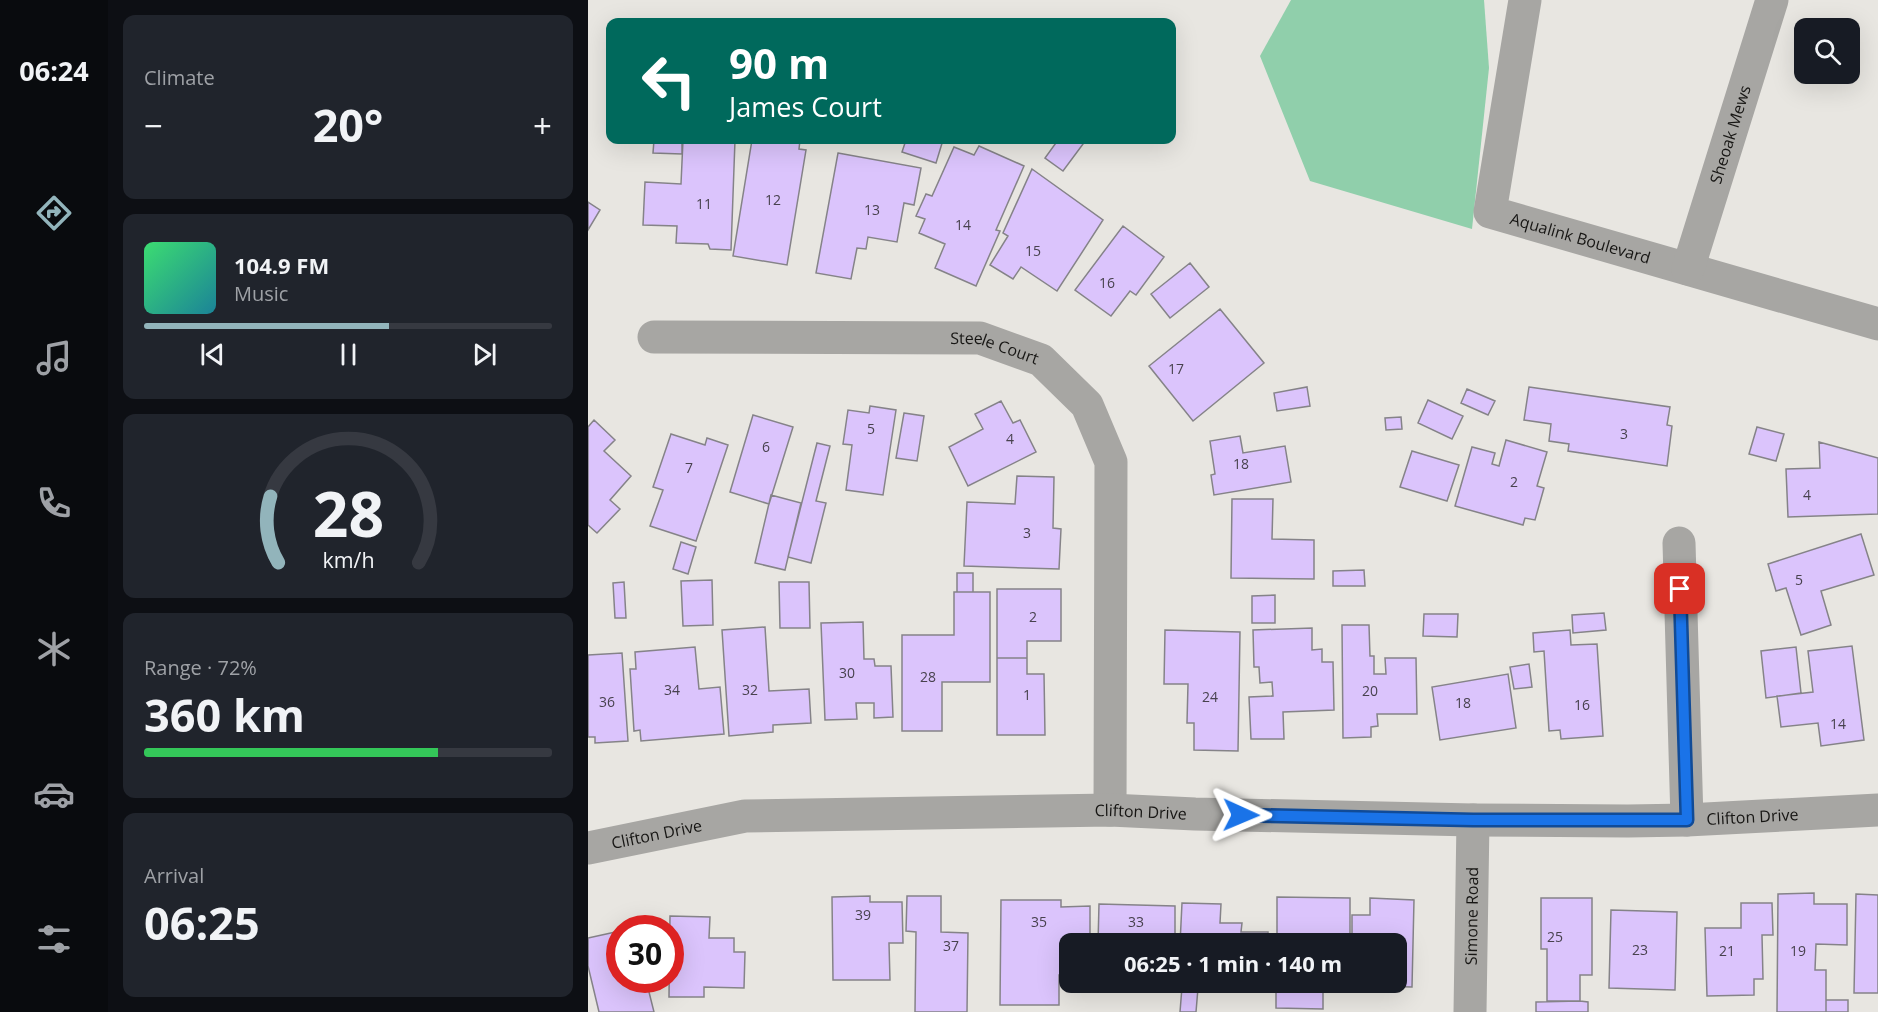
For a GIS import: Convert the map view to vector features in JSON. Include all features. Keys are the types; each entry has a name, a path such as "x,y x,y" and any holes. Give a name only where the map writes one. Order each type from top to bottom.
{"street":[{"name":"Aqualink Boulevard","path":"1525,0 1490,212 1878,324"},
{"name":"Sheoak Mews","path":"1688,269 1772,0"},
{"name":"Steele Court","path":"654,337 981,338 1041,360 1087,405 1111,462 1110,810"},
{"path":"1679,543 1687,820"},
{"name":"Clifton Drive","path":"588,848 744,816 1110,810 1473,820 1687,820 1878,810"},
{"name":"Simone Road","path":"1470,1012 1473,820"}],"green space":[{"path":"1291,0 1484,0 1489,68 1472,229 1310,181 1260,56"}],"building":[{"path":"654,144 682,144 682,154 653,153"},
{"path":"683,144 735,144 731,250 710,249 708,244 676,243 677,226 643,225 645,182 681,184"},
{"path":"751,144 800,144 799,149 806,150 787,265 733,256"},
{"path":"905,144 942,144 936,163 902,152"},
{"path":"1055,144 1083,144 1063,171 1045,158"},
{"path":"979,146 1024,166 996,230 1000,231 976,286 935,268 945,244 919,233 925,219 916,216 926,194 932,196 954,147 974,155"},
{"path":"838,153 921,168 914,205 904,203 897,242 868,237 866,249 857,248 851,279 816,273"},
{"path":"1032,169 1103,220 1057,291 1021,267 1013,279 990,265 1008,236 1003,233"},
{"path":"588,202 600,210 588,230"},
{"path":"1123,226 1164,257 1136,295 1130,291 1111,316 1075,290"},
{"path":"1190,263 1209,287 1170,318 1151,294"},
{"path":"1220,309 1264,363 1193,421 1149,366"},
{"path":"1307,387 1310,406 1277,411 1274,393"},
{"path":"1529,387 1670,407 1667,425 1672,426 1667,466 1568,451 1569,444 1549,441 1551,424 1524,420"},
{"path":"1467,389 1495,401 1488,415 1461,403"},
{"path":"1428,400 1463,416 1452,439 1418,423"},
{"path":"1001,401 1013,423 1020,420 1036,452 968,486 949,447 983,429 975,414"},
{"path":"870,406 896,410 883,495 846,490 852,445 843,444 848,410 869,413"},
{"path":"904,413 924,416 917,461 896,458"},
{"path":"753,415 793,427 769,504 730,492"},
{"path":"1401,417 1402,429 1386,430 1385,418"},
{"path":"594,420 615,440 604,451 631,476 610,500 620,509 597,533 588,525 588,427"},
{"path":"1757,427 1784,434 1776,461 1749,454"},
{"path":"671,434 705,445 707,438 728,445 696,541 650,526 663,490 653,487"},
{"path":"1240,436 1243,453 1285,446 1291,482 1214,495 1211,475 1215,474 1210,441"},
{"path":"1506,440 1547,452 1537,486 1544,488 1535,520 1525,518 1523,525 1455,506 1472,447 1495,453 1492,464 1499,466"},
{"path":"1819,442 1878,458 1878,514 1788,517 1786,469 1820,468"},
{"path":"817,443 830,446 816,501 826,503 811,563 788,557"},
{"path":"1412,451 1459,465 1447,501 1400,487"},
{"path":"1017,476 1054,477 1053,528 1061,529 1059,569 964,566 967,502 1015,504"},
{"path":"771,495 801,503 785,570 755,563"},
{"path":"1232,499 1273,499 1272,539 1314,540 1314,579 1231,578"},
{"path":"1861,534 1874,575 1821,591 1831,625 1801,635 1786,588 1776,591 1768,564"},
{"path":"681,542 696,547 688,574 673,569"},
{"path":"1364,570 1365,586 1333,586 1333,571"},
{"path":"957,573 973,573 973,592 957,592"},
{"path":"712,580 713,625 683,626 681,581"},
{"path":"624,582 626,618 615,618 613,583"},
{"path":"779,582 809,582 810,628 780,628"},
{"path":"997,589 1061,589 1061,641 1027,641 1027,658 997,658"},
{"path":"954,592 990,592 990,682 942,682 942,731 902,731 902,635 954,635"},
{"path":"1275,595 1275,623 1252,623 1252,596"},
{"path":"1604,613 1606,630 1573,633 1572,615"},
{"path":"1424,614 1458,614 1457,637 1423,636"},
{"path":"863,622 864,659 874,659 875,666 891,666 893,717 874,718 874,703 856,703 857,719 825,720 821,623"},
{"path":"1342,625 1369,625 1370,656 1374,656 1374,674 1386,674 1385,658 1416,658 1417,714 1377,714 1378,726 1371,727 1371,737 1343,738"},
{"path":"765,627 769,691 809,689 811,723 773,725 773,732 729,736 722,630"},
{"path":"1312,628 1312,650 1322,649 1322,662 1333,662 1334,710 1283,712 1284,739 1251,739 1249,697 1273,696 1272,682 1260,683 1259,667 1254,667 1253,630"},
{"path":"1165,630 1240,632 1238,751 1194,750 1194,723 1187,723 1188,684 1164,684"},
{"path":"1570,630 1571,645 1597,644 1603,736 1561,739 1560,730 1549,731 1544,651 1534,652 1533,633"},
{"path":"1852,646 1864,740 1821,746 1818,723 1781,727 1777,696 1813,692 1808,651"},
{"path":"695,647 699,689 720,687 724,734 641,741 640,730 634,731 630,669 636,669 635,652"},
{"path":"1796,647 1801,693 1766,698 1761,651"},
{"path":"622,653 628,741 595,743 595,737 588,737 588,655"},
{"path":"997,658 1027,658 1027,674 1044,674 1045,735 997,735"},
{"path":"1529,664 1532,687 1514,689 1510,667"},
{"path":"1508,674 1516,728 1440,740 1432,687"},
{"path":"1814,893 1814,904 1847,904 1847,945 1816,944 1815,970 1826,970 1826,1012 1777,1012 1778,894"},
{"path":"1856,894 1878,895 1878,993 1854,993"},
{"path":"870,896 870,902 902,902 903,943 889,943 890,980 833,980 832,897"},
{"path":"907,896 941,896 941,932 968,933 967,1012 915,1012 916,932 906,931"},
{"path":"1277,897 1350,898 1350,933 1277,933"},
{"path":"1370,898 1414,900 1412,987 1407,987 1407,933 1352,933 1352,915 1370,915"},
{"path":"1541,898 1592,898 1592,975 1580,975 1580,1001 1547,1001 1547,949 1541,949"},
{"path":"1001,900 1061,900 1061,907 1090,906 1090,933 1059,933 1059,1005 1000,1005"},
{"path":"1182,903 1221,904 1220,923 1242,923 1241,932 1268,932 1268,933 1181,933"},
{"path":"1741,903 1772,903 1773,935 1762,935 1763,979 1754,979 1754,995 1707,996 1705,928 1741,928"},
{"path":"1099,904 1175,906 1175,933 1098,933"},
{"path":"1611,910 1677,912 1675,990 1609,988"},
{"path":"684,916 710,917 709,938 734,938 734,952 745,952 744,988 704,987 704,997 669,997 669,993 684,993"},
{"path":"606,934 606,993 649,993 654,1012 599,1012 588,966 588,938"},
{"path":"1182,993 1198,993 1196,1012 1180,1012"},
{"path":"1276,993 1323,993 1323,1009 1276,1008"},
{"path":"1826,1000 1848,1000 1848,1012 1826,1012"},
{"path":"1536,1002 1588,1002 1588,1012 1536,1012"}],"route":[{"path":"1241,815 1473,820 1687,820 1680,589"}]}
